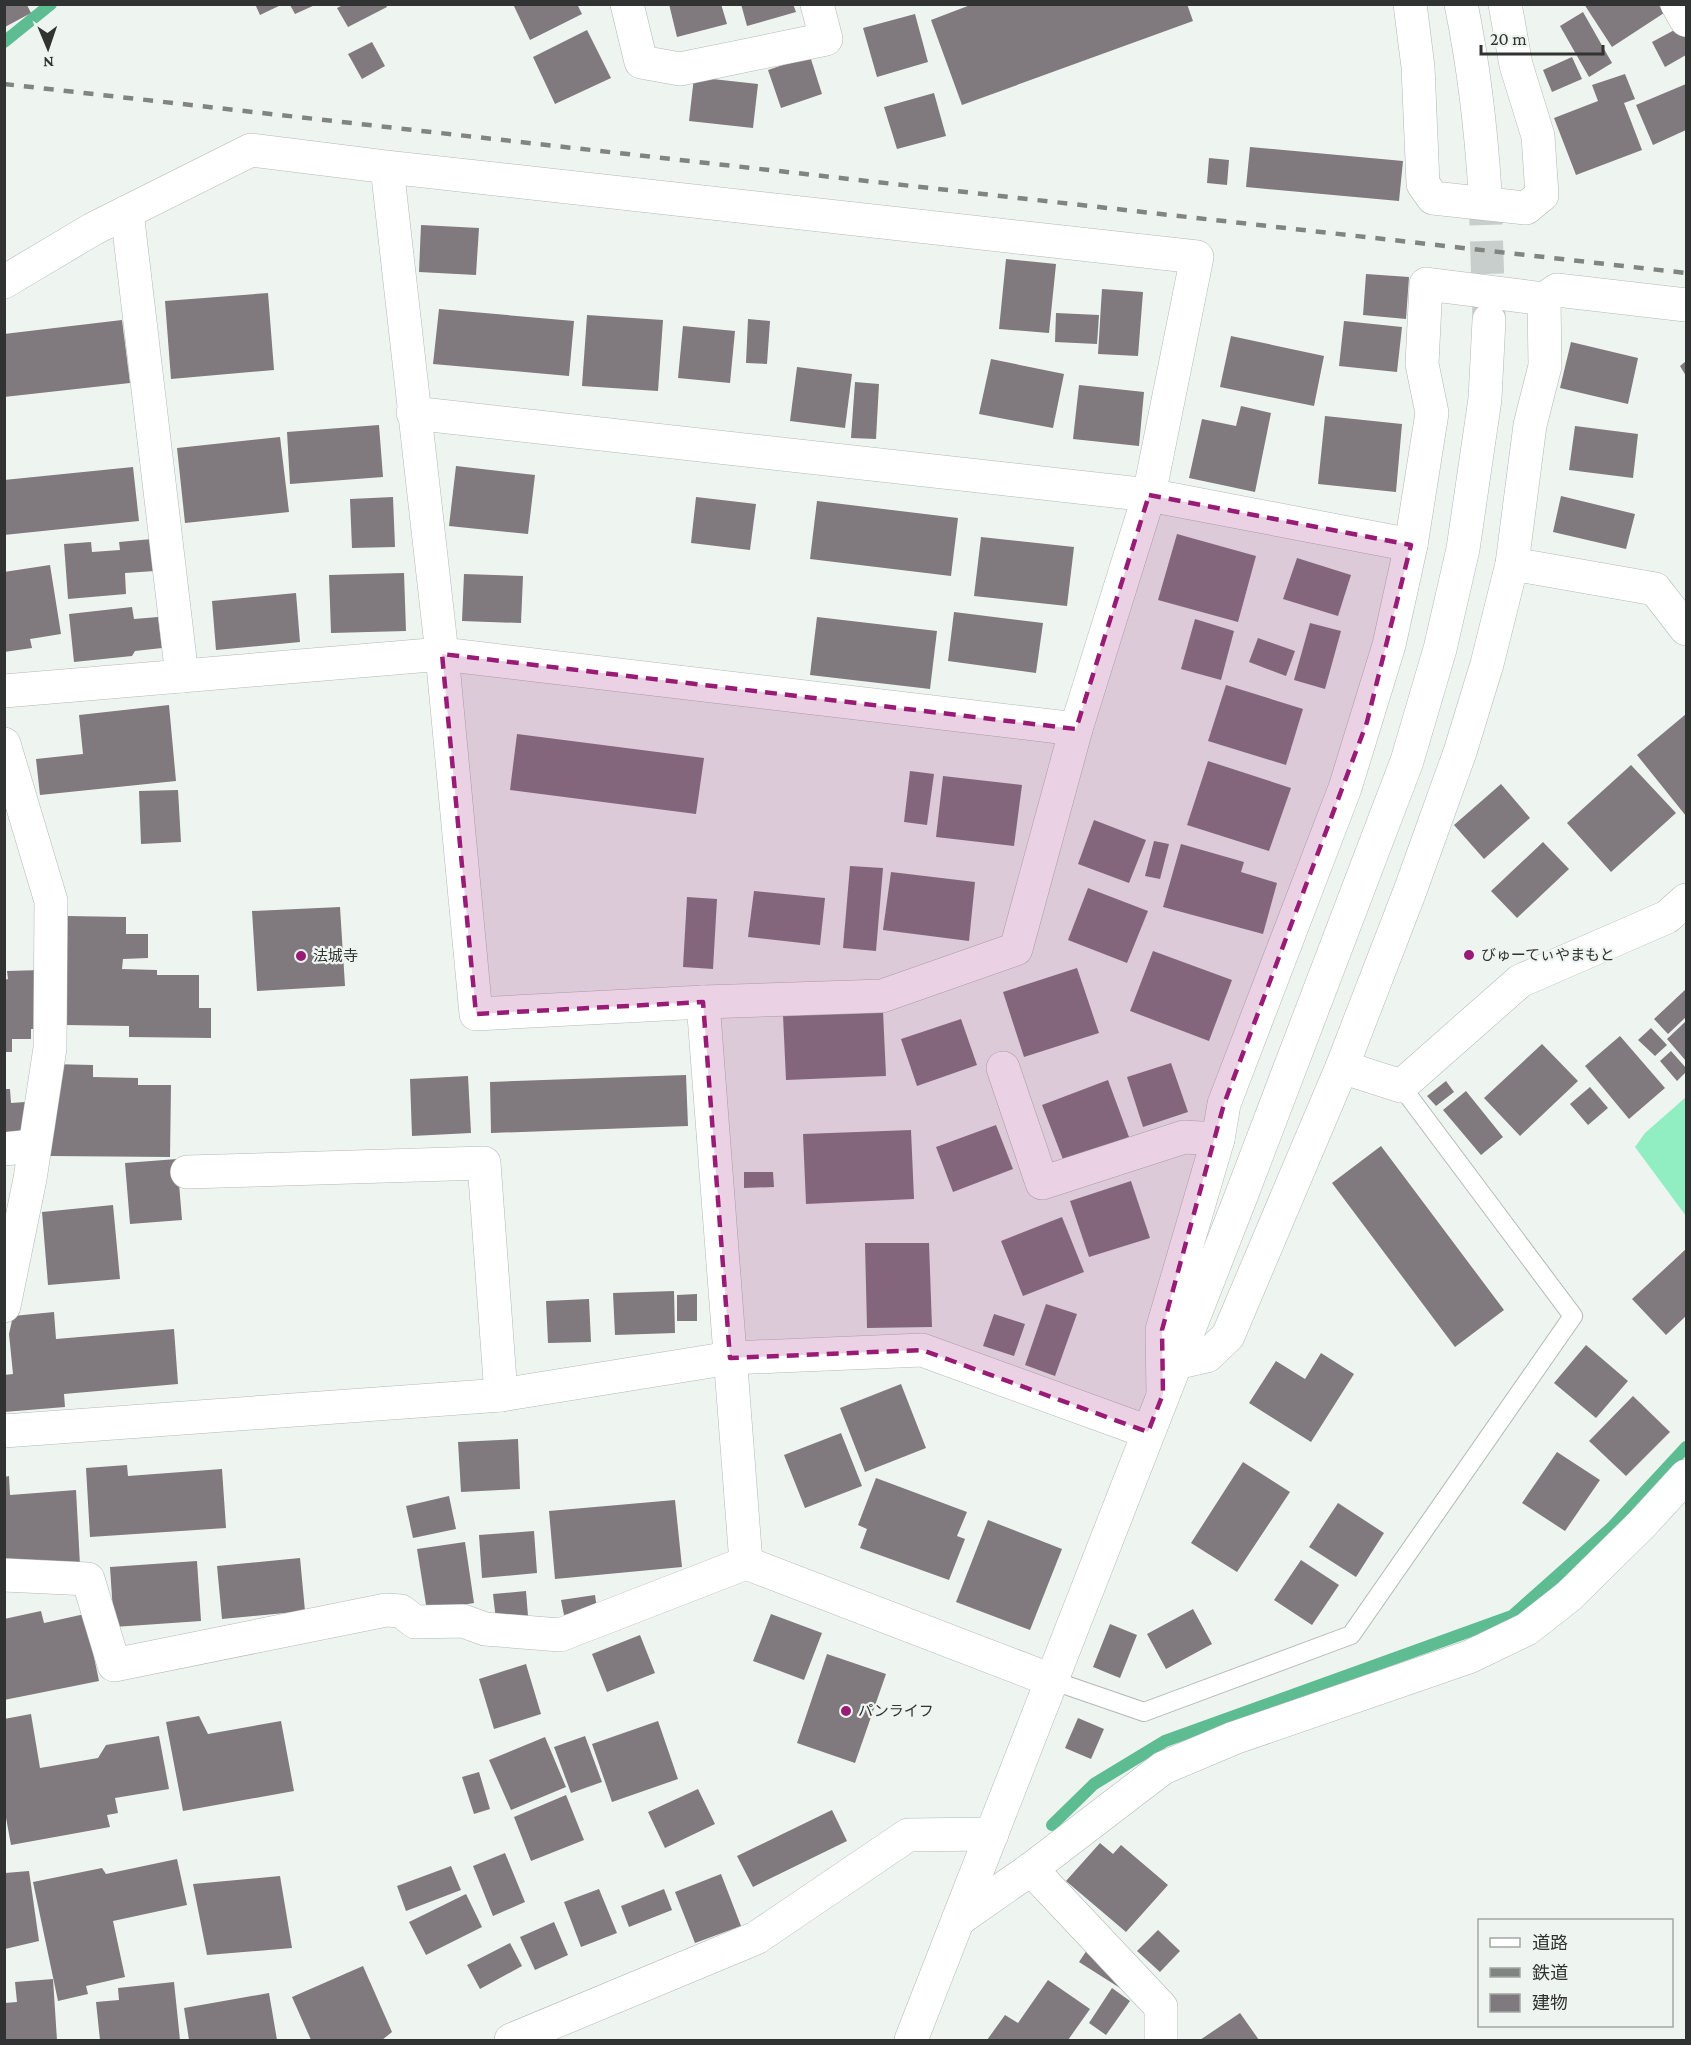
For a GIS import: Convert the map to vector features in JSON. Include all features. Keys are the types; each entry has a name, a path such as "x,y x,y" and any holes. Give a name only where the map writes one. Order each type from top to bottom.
{"street":[{"path":"627,4 641,62 680,69 826,39 817,4"},
{"path":"1410,4 1418,67 1423,184 1433,198 1526,208 1542,195 1538,136 1516,65 1505,4"},
{"path":"1461,4 1472,58 1482,138 1485,192"},
{"path":"1677,4 1686,20"},
{"path":"4,282 93,229 252,150 1197,257 1149,495 1076,729 1016,949 882,996 703,1002 476,1014 442,654 387,167"},
{"path":"127,212 182,676"},
{"path":"1163,1394 1162,1330 1218,1139 1224,1104 1345,788 1389,645 1411,545 1432,412 1422,364 1426,284 1544,299 1557,290 1686,305"},
{"path":"1176,1363 1207,1356 1228,1336 1342,1067 1410,891 1460,752 1487,664 1512,564 1530,425 1545,366 1544,299"},
{"path":"911,2040 1372,858 1407,761 1440,649 1463,549 1485,399 1489,320"},
{"path":"414,413 1149,495 1411,545"},
{"path":"1512,564 1655,589 1686,629"},
{"path":"4,691 442,654 1076,729"},
{"path":"4,744 51,901 50,1048 19,1148 30,1179 4,1306"},
{"path":"1342,1067 1401,1086 1520,981 1667,918 1686,900"},
{"path":"703,1002 746,1563"},
{"path":"1003,1068 1041,1183 1184,1137 1218,1139"},
{"path":"187,1172 484,1163 501,1395"},
{"path":"4,1431 501,1395 730,1358 922,1350 1148,1432"},
{"path":"958,1920 1031,1869 1163,1768 1234,1738 1469,1657 1527,1629 1569,1596 1642,1524 1686,1476"},
{"path":"4,1575 88,1579 114,1665 386,1610 401,1611 415,1622 463,1621 485,1629 560,1635 746,1563 1051,1680"},
{"path":"511,2040 756,1938 908,1835 992,1834"},
{"path":"1031,1869 1161,2007 1161,2040"}],"lane":[{"path":"1051,1680 1144,1712 1351,1635 1573,1316 1401,1086"}],"highlighted area":[{"path":"1149,495 1411,545 1367,722 1224,1104 1162,1330 1163,1394 1148,1432 922,1350 730,1358 703,1002 476,1014 442,654 1076,729"}],"green space":[{"path":"1686,1097 1686,1216 1635,1147 1645,1133"}],"building":[{"path":"255,4 283,4 260,15"},
{"path":"513,4 577,4 582,14 530,40"},
{"path":"669,4 721,4 727,24 677,37"},
{"path":"741,4 793,4 796,12 747,26"},
{"path":"973,4 1187,4 1193,21 962,105 931,20"},
{"path":"1584,4 1658,4 1664,13 1612,47"},
{"path":"5,5 27,5 31,13 5,27"},
{"path":"290,5 315,5 295,14"},
{"path":"343,5 386,5 387,7 348,27 337,8"},
{"path":"1583,12 1612,63 1589,77 1560,26"},
{"path":"915,14 928,62 877,77 863,28"},
{"path":"1680,27 1686,39 1686,55 1665,67 1652,42"},
{"path":"587,30 611,78 555,104 533,57"},
{"path":"372,42 385,66 362,79 348,54"},
{"path":"810,56 822,94 781,108 768,70"},
{"path":"1572,57 1582,79 1552,92 1543,70"},
{"path":"1625,74 1635,99 1624,103 1642,150 1576,175 1554,118 1598,101 1592,85"},
{"path":"694,77 758,84 753,128 689,121"},
{"path":"1686,84 1686,130 1653,145 1636,105"},
{"path":"934,93 946,136 897,149 884,107"},
{"path":"1250,147 1403,161 1399,201 1246,187"},
{"path":"1209,158 1229,160 1227,185 1207,183"},
{"path":"421,225 479,228 476,275 419,272"},
{"path":"1006,259 1056,264 1049,333 999,329"},
{"path":"1366,274 1409,277 1406,319 1363,315"},
{"path":"1102,289 1143,292 1138,356 1098,354"},
{"path":"268,293 274,370 171,379 165,301"},
{"path":"439,309 574,321 569,376 433,364"},
{"path":"1056,313 1099,315 1097,344 1055,342"},
{"path":"587,315 663,320 658,391 582,386"},
{"path":"748,319 770,321 767,364 746,363"},
{"path":"122,320 130,383 4,397 4,334"},
{"path":"1344,321 1402,327 1397,372 1339,366"},
{"path":"683,326 735,331 730,383 678,378"},
{"path":"1231,336 1324,356 1314,406 1220,387"},
{"path":"1571,342 1638,358 1628,404 1560,388"},
{"path":"991,359 1064,374 1053,428 979,414"},
{"path":"1686,361 1686,376 1680,366"},
{"path":"797,367 852,374 845,428 790,421"},
{"path":"855,382 879,384 876,439 851,438"},
{"path":"1079,385 1144,392 1139,446 1073,439"},
{"path":"1241,406 1271,413 1255,492 1189,478 1202,419 1236,426"},
{"path":"1325,416 1402,424 1396,492 1318,484"},
{"path":"379,425 383,477 290,484 287,432"},
{"path":"1575,426 1638,434 1633,478 1569,470"},
{"path":"280,437 289,512 185,523 177,448"},
{"path":"456,466 535,475 528,534 449,526"},
{"path":"133,467 139,521 4,535 4,480"},
{"path":"1561,496 1635,514 1626,549 1553,532"},
{"path":"393,497 395,547 352,548 350,499"},
{"path":"696,497 756,504 750,550 691,543"},
{"path":"817,501 958,518 951,576 810,559"},
{"path":"1177,534 1256,556 1238,622 1158,600"},
{"path":"981,537 1074,547 1067,606 974,596"},
{"path":"152,539 155,571 125,573 126,594 68,599 64,544 91,542 92,552 120,550 119,542"},
{"path":"1297,558 1351,575 1338,616 1283,599"},
{"path":"50,565 61,634 30,639 32,648 4,652 4,572"},
{"path":"404,573 406,631 331,633 329,575"},
{"path":"464,574 523,576 521,623 462,621"},
{"path":"296,593 300,642 216,650 212,601"},
{"path":"132,607 134,619 158,617 162,648 135,651 132,656 74,662 69,614"},
{"path":"954,612 1043,623 1036,673 948,661"},
{"path":"817,617 937,631 930,689 810,675"},
{"path":"1195,619 1234,631 1221,680 1181,669"},
{"path":"1310,623 1341,631 1325,689 1294,680"},
{"path":"1258,638 1295,651 1286,676 1249,662"},
{"path":"1226,685 1303,709 1286,765 1208,741"},
{"path":"169,705 176,781 40,795 36,759 83,754 79,715"},
{"path":"1686,714 1686,816 1637,755"},
{"path":"517,734 704,758 696,814 510,790"},
{"path":"1208,761 1291,788 1269,851 1187,825"},
{"path":"1631,765 1676,813 1611,872 1567,823"},
{"path":"910,771 934,774 927,825 904,822"},
{"path":"943,776 1022,785 1014,846 936,837"},
{"path":"1501,784 1530,818 1484,859 1454,825"},
{"path":"178,790 181,842 141,844 139,791"},
{"path":"1094,820 1146,840 1129,883 1078,864"},
{"path":"1154,841 1169,844 1160,879 1145,876"},
{"path":"1543,842 1569,869 1517,918 1491,891"},
{"path":"1181,844 1244,862 1241,872 1277,883 1263,934 1163,907"},
{"path":"850,866 883,868 876,951 843,948"},
{"path":"891,872 975,882 969,941 883,930"},
{"path":"1088,888 1148,911 1127,963 1068,940"},
{"path":"754,891 825,898 820,945 748,937"},
{"path":"687,897 717,899 713,969 683,967"},
{"path":"340,907 345,986 257,991 252,911"},
{"path":"67,916 126,917 126,934 148,934 148,958 123,959 122,969 157,970 157,975 199,975 199,1008 211,1008 211,1038 129,1037 129,1026 66,1025"},
{"path":"1153,951 1232,980 1209,1041 1130,1011"},
{"path":"1077,968 1099,1033 1024,1057 1003,992"},
{"path":"42,970 44,1029 31,1029 31,1039 12,1039 12,1052 4,1052 4,980 8,979 7,971"},
{"path":"1686,989 1686,1017 1668,1034 1654,1019"},
{"path":"883,1011 886,1076 786,1080 783,1015"},
{"path":"961,1019 977,1065 917,1086 901,1039"},
{"path":"1686,1021 1686,1061 1667,1039"},
{"path":"1651,1028 1667,1045 1655,1056 1638,1040"},
{"path":"1620,1036 1665,1088 1629,1119 1585,1066"},
{"path":"1542,1044 1578,1081 1520,1136 1484,1098"},
{"path":"1671,1051 1686,1068 1686,1072 1677,1081 1660,1061"},
{"path":"1171,1063 1188,1112 1143,1127 1127,1077"},
{"path":"51,1064 93,1065 93,1077 138,1078 138,1085 171,1085 170,1157 50,1156"},
{"path":"686,1075 688,1126 491,1133 490,1082"},
{"path":"468,1076 471,1133 412,1136 410,1079"},
{"path":"1108,1080 1129,1137 1064,1162 1042,1105"},
{"path":"1446,1081 1454,1092 1436,1106 1427,1096"},
{"path":"1590,1087 1608,1108 1588,1125 1570,1104"},
{"path":"4,1089 10,1089 11,1103 25,1102 26,1136 4,1137"},
{"path":"1466,1091 1503,1137 1481,1155 1443,1110"},
{"path":"996,1125 1013,1169 953,1192 936,1147"},
{"path":"911,1130 914,1199 806,1204 803,1134"},
{"path":"1381,1146 1504,1310 1455,1347 1332,1183"},
{"path":"177,1159 182,1220 130,1224 125,1163"},
{"path":"744,1172 773,1172 774,1187 744,1188"},
{"path":"1131,1181 1150,1238 1089,1257 1070,1201"},
{"path":"113,1205 120,1279 48,1285 42,1212"},
{"path":"1062,1217 1084,1272 1023,1296 1001,1241"},
{"path":"865,1243 929,1243 932,1327 867,1328"},
{"path":"1686,1249 1686,1316 1666,1335 1632,1299"},
{"path":"674,1291 675,1333 615,1335 613,1293"},
{"path":"697,1294 697,1321 677,1321 677,1295"},
{"path":"589,1299 591,1342 548,1343 546,1301"},
{"path":"1046,1304 1077,1314 1055,1376 1025,1365"},
{"path":"54,1312 56,1339 174,1329 178,1384 64,1394 65,1407 4,1412 4,1375 13,1374 9,1334 13,1316"},
{"path":"994,1314 1025,1324 1014,1356 983,1346"},
{"path":"1586,1345 1628,1381 1596,1418 1554,1383"},
{"path":"1321,1353 1354,1374 1311,1442 1249,1403 1276,1361 1305,1379"},
{"path":"901,1384 926,1448 865,1472 840,1408"},
{"path":"1633,1396 1670,1432 1626,1476 1589,1441"},
{"path":"841,1433 862,1486 805,1508 784,1455"},
{"path":"518,1439 520,1489 461,1492 458,1442"},
{"path":"1557,1452 1600,1480 1565,1531 1522,1503"},
{"path":"1243,1462 1290,1492 1237,1572 1191,1543"},
{"path":"127,1465 128,1476 222,1469 226,1528 90,1537 86,1468"},
{"path":"9,1476 10,1495 76,1490 80,1565 4,1570 4,1477"},
{"path":"876,1478 967,1512 957,1536 965,1539 949,1580 860,1548 867,1529 858,1525"},
{"path":"449,1496 456,1529 413,1538 406,1506"},
{"path":"675,1500 682,1567 555,1579 549,1511"},
{"path":"1338,1503 1384,1533 1356,1577 1309,1547"},
{"path":"988,1520 1062,1549 1030,1630 956,1602"},
{"path":"534,1531 537,1573 482,1578 479,1535"},
{"path":"465,1542 474,1603 427,1611 417,1549"},
{"path":"300,1558 305,1611 222,1619 217,1566"},
{"path":"1301,1560 1339,1585 1312,1625 1274,1600"},
{"path":"197,1561 201,1621 114,1627 110,1567"},
{"path":"526,1591 528,1616 496,1620 493,1594"},
{"path":"595,1595 597,1609 564,1615 561,1600"},
{"path":"1193,1609 1212,1644 1166,1669 1147,1634"},
{"path":"41,1611 44,1623 85,1614 99,1681 4,1700 4,1619"},
{"path":"771,1614 822,1633 804,1680 753,1661"},
{"path":"1110,1624 1137,1635 1120,1678 1093,1667"},
{"path":"640,1635 655,1673 607,1692 592,1654"},
{"path":"827,1654 886,1674 855,1763 797,1743"},
{"path":"526,1664 541,1714 494,1729 479,1679"},
{"path":"31,1714 40,1768 98,1758 106,1745 159,1736 169,1789 115,1798 118,1813 107,1815 110,1827 11,1845 4,1807 4,1719"},
{"path":"199,1716 208,1734 281,1721 294,1791 183,1811 166,1722"},
{"path":"1078,1718 1104,1729 1091,1759 1065,1748"},
{"path":"658,1721 678,1779 612,1802 592,1744"},
{"path":"585,1736 602,1782 571,1793 554,1747"},
{"path":"545,1737 566,1787 511,1810 489,1760"},
{"path":"479,1772 490,1809 474,1814 462,1777"},
{"path":"698,1789 715,1824 665,1848 648,1812"},
{"path":"566,1795 584,1840 531,1861 514,1817"},
{"path":"832,1810 847,1841 753,1887 737,1856"},
{"path":"1100,1843 1113,1854 1121,1845 1168,1885 1126,1932 1066,1881"},
{"path":"505,1853 525,1902 493,1916 473,1866"},
{"path":"177,1859 187,1905 113,1921 125,1977 86,1986 88,1994 58,2001 33,1882 102,1868 106,1874"},
{"path":"451,1866 461,1890 406,1911 397,1886"},
{"path":"29,1871 39,1941 5,1949 5,1873"},
{"path":"721,1874 741,1926 695,1943 675,1892"},
{"path":"280,1876 292,1948 207,1955 193,1884"},
{"path":"599,1889 617,1933 581,1947 564,1902"},
{"path":"664,1889 672,1910 629,1927 621,1906"},
{"path":"466,1894 482,1927 426,1955 409,1922"},
{"path":"554,1922 568,1955 535,1970 520,1937"},
{"path":"1158,1930 1180,1951 1160,1972 1137,1951"},
{"path":"510,1943 522,1966 480,1989 467,1965"},
{"path":"1091,1944 1131,1971 1120,1988 1079,1962"},
{"path":"363,1966 392,2032 382,2040 311,2040 292,1997"},
{"path":"53,1979 57,2040 4,2040 4,2003 17,2002 15,1982"},
{"path":"1048,1980 1090,2009 1068,2040 987,2040 1005,2015 1018,2023"},
{"path":"174,1982 180,2040 100,2040 96,2002 119,2000 118,1988"},
{"path":"1112,1988 1130,2001 1106,2035 1089,2023"},
{"path":"269,1993 277,2040 189,2040 184,2008"},
{"path":"1240,2013 1259,2040 1200,2040"}],"waterway":[{"path":"4,42 51,4"},
{"path":"1052,1825 1094,1784 1165,1741 1512,1616 1611,1528 1686,1447"}],"tunnel":[{"path":"1485,192 1489,319"}],"railway":[{"path":"4,84 1686,273"}],"place":[{"name":"びゅーてぃやまもと","path":"1469,955"},
{"name":"法城寺","path":"301,956"},
{"name":"パンライフ","path":"846,1711"}]}
